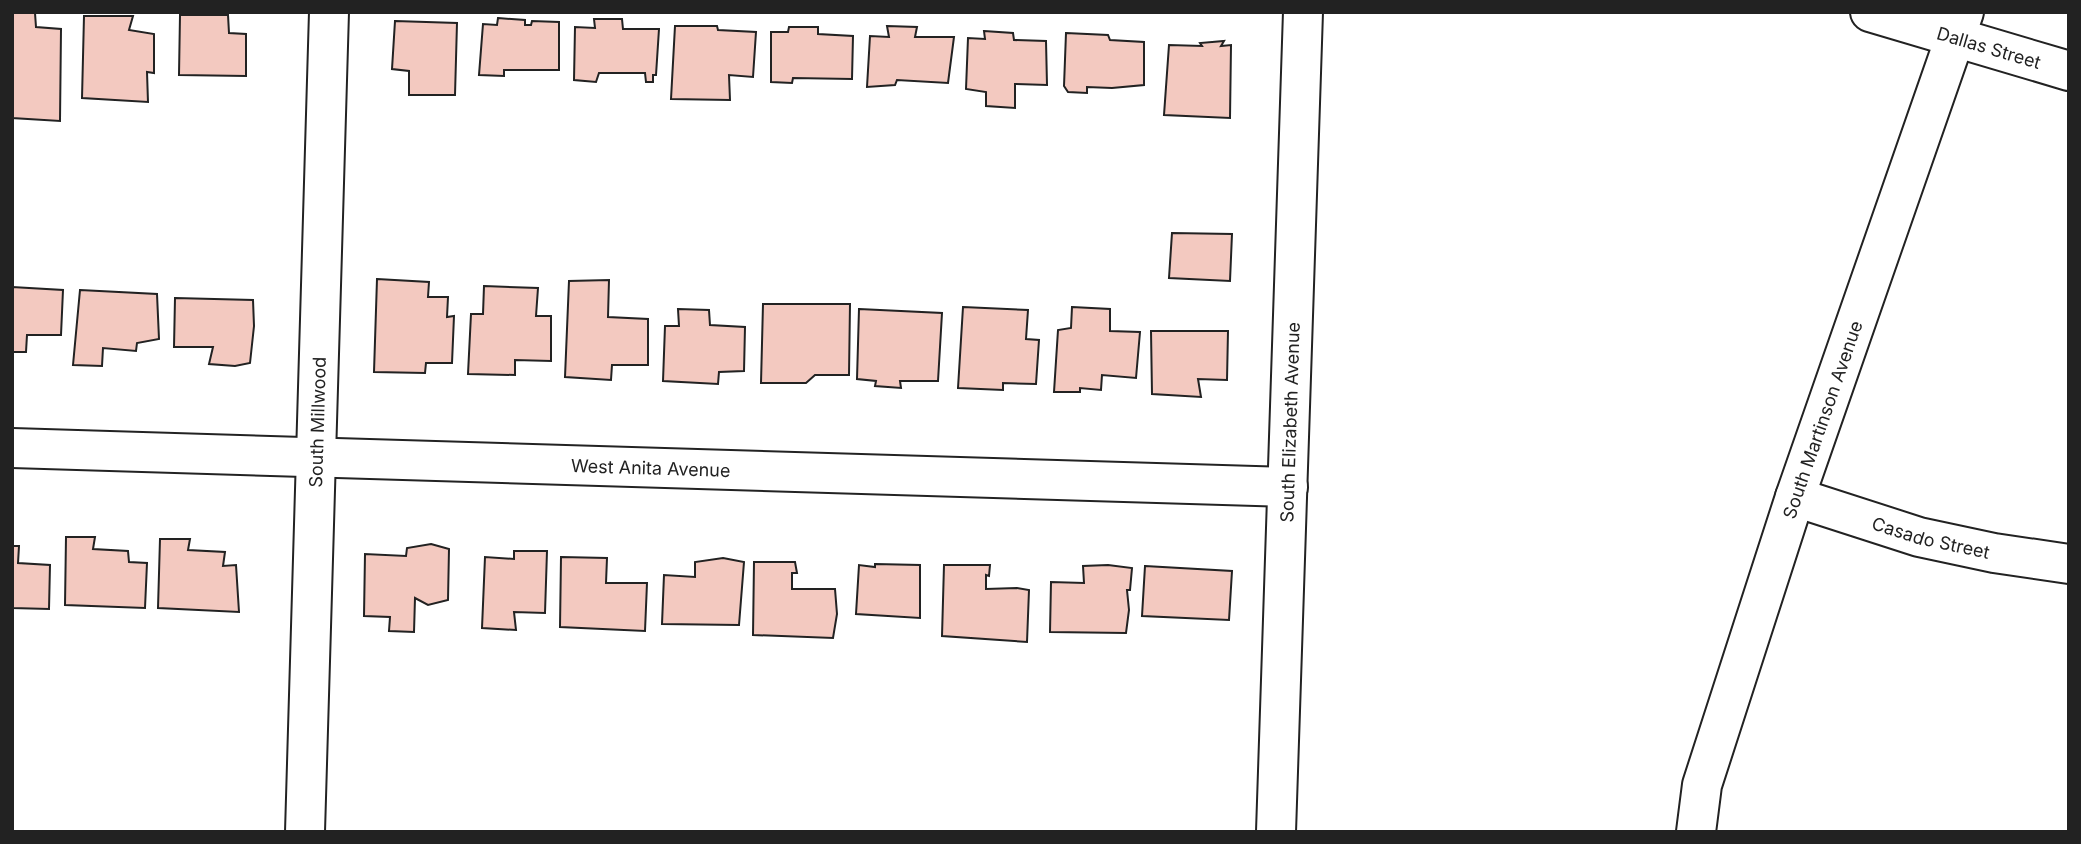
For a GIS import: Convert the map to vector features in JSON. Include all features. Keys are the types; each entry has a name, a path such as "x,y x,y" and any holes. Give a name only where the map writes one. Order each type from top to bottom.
{"street":[{"name":"South Millwood","path":"305,832 329,12"},
{"name":"South Elizabeth Avenue","path":"1276,832 1303,12"},
{"name":"Dallas Street","path":"1870,12 1960,24 2069,71"},
{"name":"South Martinson Avenue","path":"1696,832 1702,785 1795,497 1960,24"},
{"name":"West Anita Avenue","path":"12,448 1288,487"},
{"name":"Casado Street","path":"1795,497 1919,537 1994,553 2069,564"}],"building":[{"path":"12,12 35,13 36,27 61,29 60,121 12,118"},
{"path":"180,15 228,15 229,33 246,34 246,76 179,75"},
{"path":"84,16 133,16 129,30 154,34 154,73 147,72 148,102 82,98"},
{"path":"498,18 525,20 525,25 531,25 532,21 559,22 559,70 504,70 504,76 479,75 483,24 497,25"},
{"path":"594,19 622,19 623,29 659,29 656,75 653,75 653,82 646,82 645,73 599,73 596,82 574,80 575,27 595,28"},
{"path":"395,21 457,23 455,95 409,95 409,71 392,69"},
{"path":"675,26 717,26 718,30 756,32 753,77 729,75 730,100 671,99"},
{"path":"887,26 917,27 915,37 954,37 948,83 897,80 895,85 867,87 870,36 889,37"},
{"path":"789,27 818,27 818,34 853,36 852,79 793,78 792,83 771,82 771,32 788,32"},
{"path":"984,31 1013,33 1014,40 1046,41 1047,85 1015,84 1015,108 986,106 986,92 966,89 968,38 985,39"},
{"path":"1066,33 1108,35 1110,40 1144,42 1144,85 1087,87 1087,93 1068,92 1064,86"},
{"path":"1224,41 1221,46 1231,45 1230,118 1164,115 1169,45 1202,46 1200,43"},
{"path":"1172,233 1232,234 1230,281 1169,278"},
{"path":"377,279 429,282 428,297 448,297 447,317 454,316 452,363 426,363 425,373 374,372"},
{"path":"609,280 608,317 648,319 648,365 612,365 611,380 565,377 569,281"},
{"path":"484,286 538,288 536,316 551,316 551,361 515,360 515,375 468,374 471,314 483,314"},
{"path":"12,287 63,290 61,335 27,335 26,352 12,352"},
{"path":"80,290 157,294 159,339 137,343 136,351 103,348 102,366 73,365"},
{"path":"175,298 253,300 254,326 250,363 235,366 209,364 213,347 174,347"},
{"path":"763,304 850,304 849,375 815,375 806,383 761,383"},
{"path":"963,307 1028,310 1026,339 1039,340 1036,384 1003,383 1003,390 958,388"},
{"path":"1072,307 1110,309 1110,331 1140,332 1136,378 1102,375 1101,390 1080,388 1080,392 1054,392 1058,330 1071,328"},
{"path":"678,309 709,310 710,325 745,327 744,371 719,372 718,384 663,381 665,326 679,326"},
{"path":"859,309 942,313 938,381 900,381 901,388 875,386 876,381 857,379"},
{"path":"1151,331 1228,331 1227,380 1198,379 1201,397 1152,394"},
{"path":"66,537 95,537 93,549 128,551 129,562 147,563 145,608 65,605"},
{"path":"160,539 190,539 188,550 225,552 223,566 236,565 239,612 158,608"},
{"path":"431,544 449,549 448,600 428,605 415,598 414,632 389,631 390,617 364,616 365,554 406,556 407,548"},
{"path":"12,546 19,546 18,563 50,565 49,609 12,608"},
{"path":"514,551 547,551 545,613 514,612 516,630 482,628 485,557 514,559"},
{"path":"561,557 607,558 606,583 647,583 645,631 560,627"},
{"path":"723,558 744,562 739,625 662,624 664,575 695,577 695,562"},
{"path":"754,562 795,562 797,573 792,573 792,589 835,589 837,614 833,638 753,635"},
{"path":"875,564 920,565 920,618 856,614 859,565 875,567"},
{"path":"944,565 990,565 989,576 986,575 986,589 1029,590 1027,642 942,636"},
{"path":"1083,566 1132,568 1130,590 1127,590 1129,610 1126,633 1050,632 1051,582 1084,583"},
{"path":"1145,566 1232,571 1229,620 1142,616"}]}
